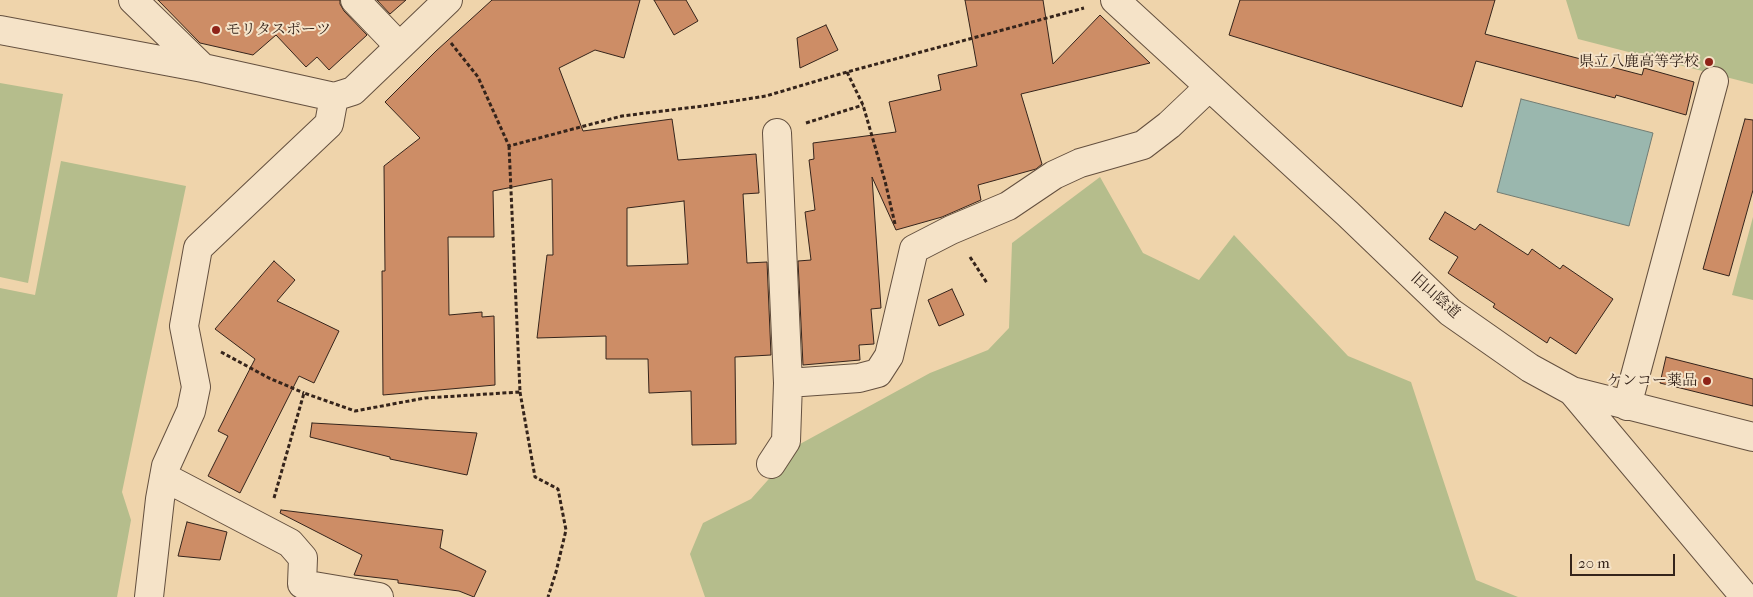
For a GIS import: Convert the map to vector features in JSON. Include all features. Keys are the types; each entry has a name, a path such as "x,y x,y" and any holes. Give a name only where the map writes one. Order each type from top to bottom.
{"street":[{"path":"133,0 203,68"},
{"path":"355,0 399,46"},
{"name":"旧山陰道","path":"1115,0 1348,214 1450,312 1530,368 1572,391 1745,597"},
{"path":"0,30 203,68 334,97 353,91 439,8"},
{"path":"1628,406 1714,81"},
{"path":"788,383 859,378 878,373 889,356 914,249 951,230 1008,206 1054,175 1080,163 1143,145 1169,125 1209,88"},
{"path":"148,597 166,466 191,411 196,387 184,326 198,248 329,124 334,97"},
{"path":"771,464 786,441 788,383 777,133"},
{"path":"1572,391 1753,437"},
{"path":"164,478 290,543 303,558 302,584 379,597"}],"path":[{"path":"439,8 478,77 509,146 520,392 535,477 558,489 566,530 548,597"},
{"path":"509,146 622,116 766,96 847,72 1085,8"},
{"path":"847,72 863,105 886,181 900,243 914,249"},
{"path":"777,133 863,105"},
{"path":"184,326 223,353 268,378 355,412 425,398 520,392"},
{"path":"265,530 304,393"}],"green space":[{"name":"県立八鹿高等学校","path":"1566,0 1753,0 1753,84 1578,39"},
{"path":"0,83 63,94 28,283 0,277"},
{"path":"61,161 186,186 122,492 131,520 117,597 0,597 0,288 35,295"},
{"path":"1100,177 1143,253 1199,280 1234,235 1348,356 1411,382 1476,580 1518,597 705,597 690,554 703,523 751,499 800,444 930,373 988,350 1009,328 1012,243"},
{"path":"1753,217 1753,300 1732,295"}],"water":[{"path":"1521,99 1653,133 1629,226 1497,192"}],"building":[{"path":"158,0 340,0 344,11 367,35 329,70 317,57 306,67 276,35 253,55 200,43"},
{"path":"377,0 406,0 390,14"},
{"path":"492,0 640,0 624,58 595,50 559,68 583,131 672,119 678,160 756,154 759,193 743,194 747,263 767,262 771,355 735,357 736,444 692,445 691,391 649,393 648,359 606,359 606,336 537,338 547,255 553,255 552,179 493,191 494,237 448,237 449,315 482,312 482,317 494,316 495,385 383,395 382,271 385,271 384,166 420,138 385,102 436,51","holes":["684,201 688,264 627,266 627,208"]},
{"path":"654,0 686,0 698,21 674,35"},
{"path":"965,0 1043,0 1053,64 1100,15 1150,63 1021,94 1042,164 1036,169 978,185 981,200 942,217 896,230 872,177 881,308 871,309 874,344 859,345 860,360 803,365 798,261 811,260 805,212 815,210 809,160 814,159 813,143 896,132 889,102 941,90 938,75 977,66"},
{"path":"1240,0 1495,0 1485,34 1642,75 1644,68 1694,82 1686,115 1616,95 1615,98 1476,61 1462,107 1229,35"},
{"path":"826,25 838,50 800,68 797,38"},
{"path":"1745,119 1753,120 1753,190 1729,276 1703,269"},
{"path":"1445,212 1475,230 1480,224 1528,255 1532,249 1560,269 1563,265 1613,299 1576,354 1550,337 1547,343 1493,307 1495,304 1448,273 1458,257 1429,239"},
{"path":"274,261 295,280 277,301 339,331 314,383 299,376 240,493 208,476 228,436 218,431 255,359 215,329"},
{"path":"952,289 964,315 939,326 928,300"},
{"name":"ケンコー薬品","path":"1666,357 1753,379 1753,406 1660,383"},
{"path":"312,423 477,433 467,475 390,459 390,457 310,437"},
{"path":"281,510 443,530 440,548 486,571 474,597 459,591 398,583 398,580 354,575 362,555 280,513"},
{"path":"187,522 227,532 220,560 178,556"}],"place":[{"name":"モリタスポーツ","path":"216,30"},
{"name":"県立八鹿高等学校","path":"1709,62"},
{"name":"ケンコー薬品","path":"1707,381"}]}
